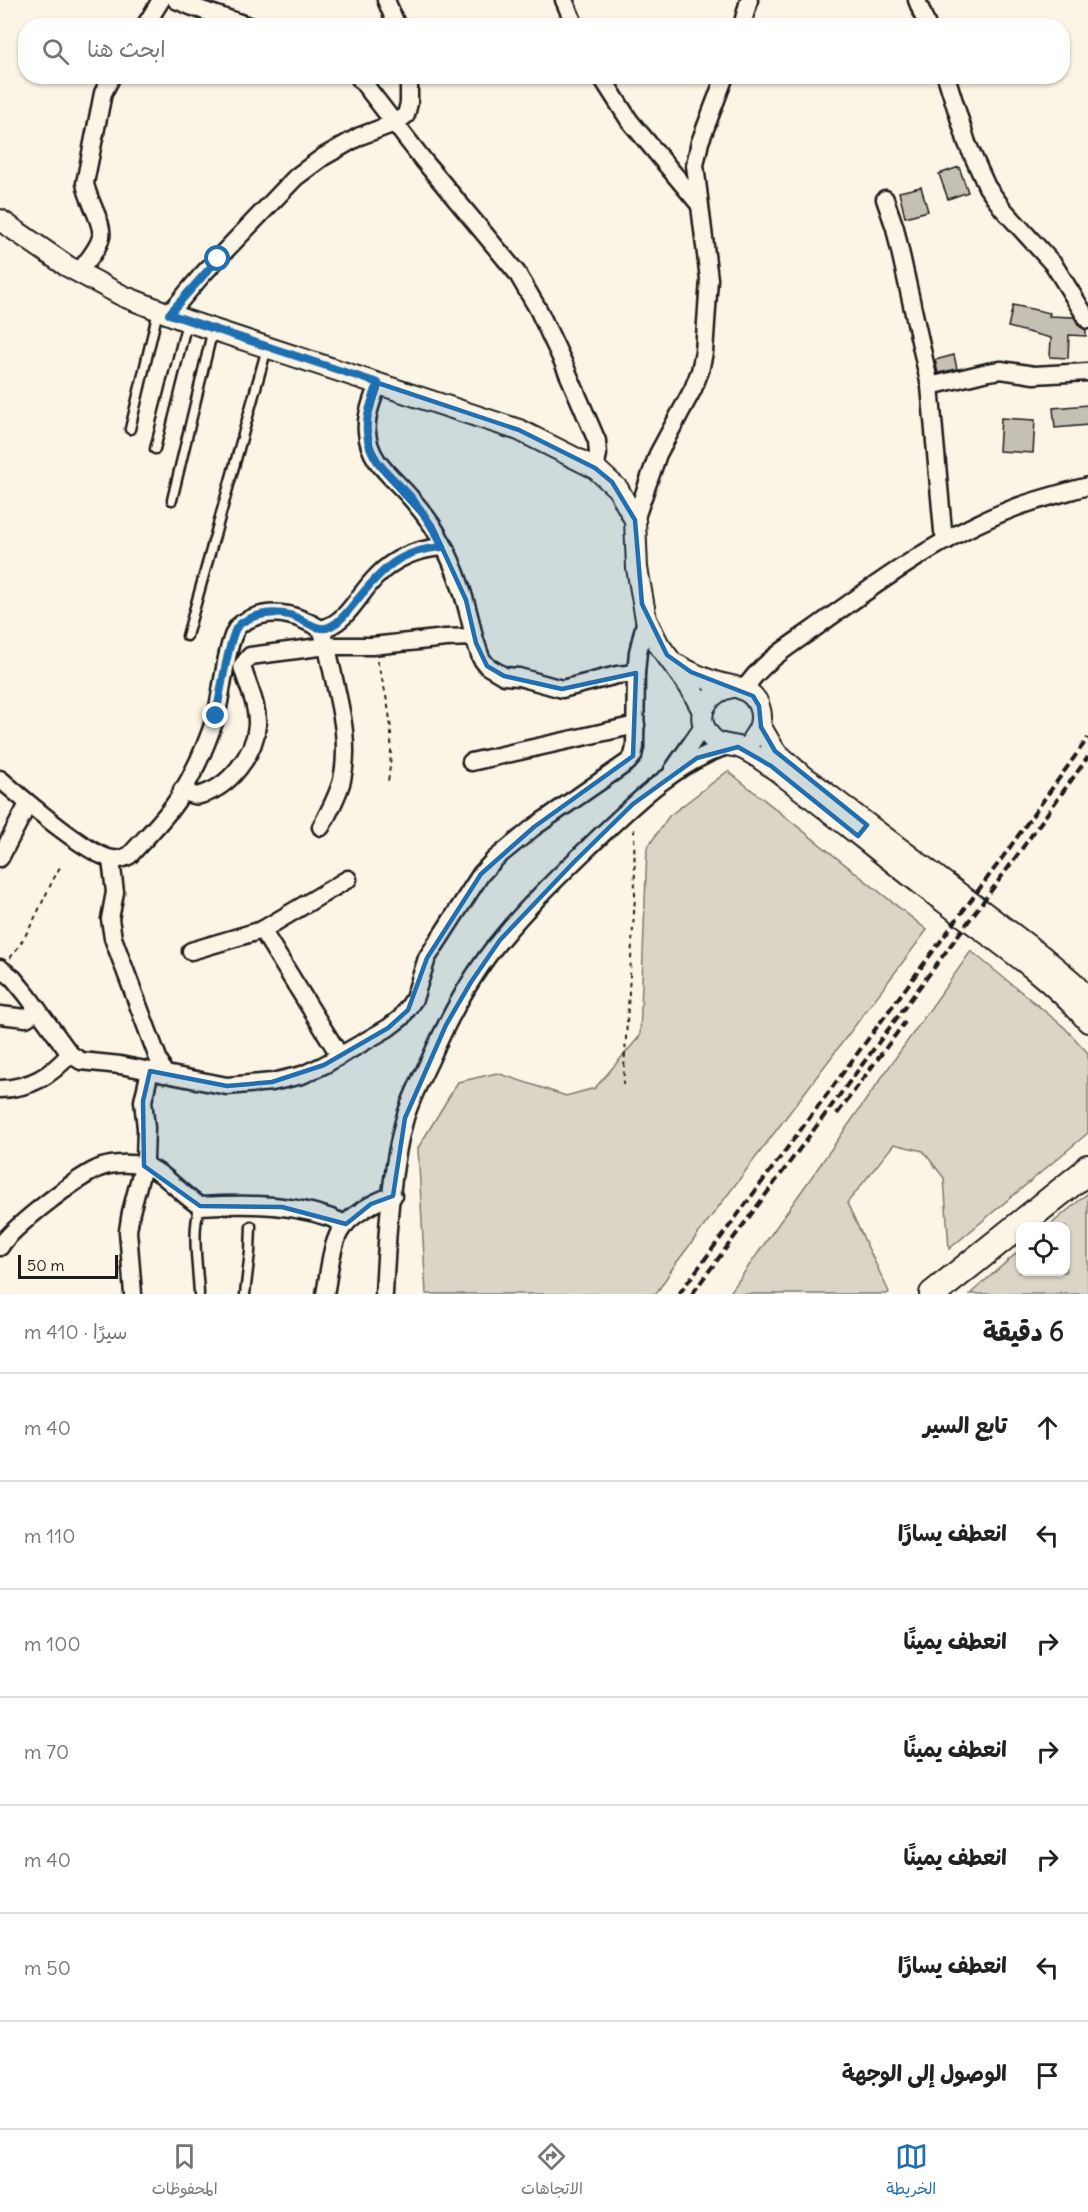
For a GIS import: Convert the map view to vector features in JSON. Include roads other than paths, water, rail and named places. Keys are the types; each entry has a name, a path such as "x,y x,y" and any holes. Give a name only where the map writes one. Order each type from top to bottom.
{"main road":[{"path":"933,1294 1086,1171"}],"street":[{"path":"150,18 161,0"},
{"path":"176,0 224,18"},
{"path":"386,0 394,18"},
{"path":"564,0 572,18"},
{"path":"744,18 749,0"},
{"path":"917,0 924,18"},
{"path":"78,273 101,238 102,231 87,195 85,183 103,93 108,84"},
{"path":"364,84 424,161 517,273 538,309 597,441 598,454 595,468"},
{"path":"171,315 202,275 296,177 323,157 360,136 395,123 406,115 409,103 409,84"},
{"path":"606,84 628,120 699,204"},
{"path":"721,84 697,156 696,181 709,279 707,329 702,362 693,389 658,454 635,520 637,568 646,619 659,645 690,687 709,735 717,743 733,747 771,766 862,830 1036,962 1072,981 1088,999"},
{"path":"949,84 967,143 987,187 1003,209 1054,266 1088,320"},
{"path":"885,199 895,228 930,386 943,531 948,540"},
{"path":"0,220 78,273 123,297 267,348 519,430 595,468 618,489 635,520"},
{"path":"930,386 1001,370 1034,375 1088,372"},
{"path":"378,383 368,415 367,433 370,449 379,467 410,496 432,526 466,600 474,637 487,666 504,676 519,676 562,689 617,675 636,673"},
{"path":"669,776 703,718 706,704 712,695 722,689 739,689 777,656 880,582 948,540 1015,507 1088,486"},
{"path":"0,779 28,804 78,841 111,860 122,859 130,855 169,810 198,761 216,716 232,640 237,627 246,620 275,613 289,614 321,629 331,627 343,617 377,575 406,554 424,548 443,547"},
{"path":"3,973 38,1010 70,1054 87,1062 157,1072 227,1086 249,1085 302,1075 340,1056 401,1018 414,999 427,958 481,874 495,859 534,827 628,762 633,756 636,725 636,673 638,652 646,619"},
{"path":"321,629 342,713 346,752 342,781 321,827"},
{"path":"182,790 193,795 200,795 215,788 231,777 253,743 257,725 255,704 242,666 250,656 327,646 372,646 474,637"},
{"path":"232,640 236,642 241,654 247,659"},
{"path":"384,1294 387,1236 405,1118 446,1025 471,982 500,940 540,896 633,804 697,758 733,747 755,736 761,727 762,716 753,696 739,689 705,679 674,664"},
{"path":"471,762 636,725"},
{"path":"761,727 767,740 785,761 862,830"},
{"path":"0,858 28,804"},
{"path":"111,860 115,892 110,919 113,938 157,1072 143,1101 146,1144 144,1166 128,1232 133,1294"},
{"path":"191,951 262,930 348,879"},
{"path":"262,930 340,1056"},
{"path":"1036,962 1060,993 1088,1022"},
{"path":"0,1015 26,1018 38,1010"},
{"path":"0,1089 25,1086 43,1079 70,1054"},
{"path":"0,1247 5,1239 28,1218 88,1173 117,1164 144,1166 159,1174 200,1206 249,1203 282,1207 333,1218 346,1224"},
{"path":"325,1294 339,1234 346,1224 371,1204 393,1196"}],"lane":[{"path":"130,429 171,315"},
{"path":"156,449 171,315"},
{"path":"172,500 213,329"},
{"path":"187,636 267,348"},
{"path":"199,1294 197,1214 200,1206"},
{"path":"245,1294 251,1226"}],"railway":[{"path":"679,1294 1000,861 1088,738"},
{"path":"692,1294 1088,757"},
{"path":"837,1114 905,1022"}]}
